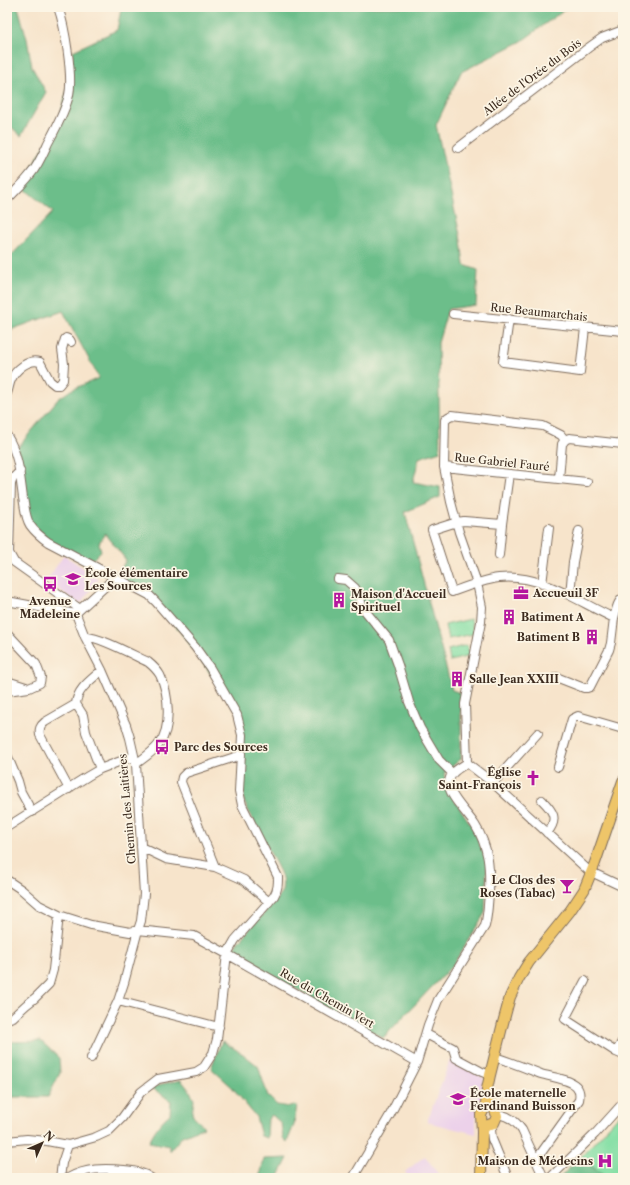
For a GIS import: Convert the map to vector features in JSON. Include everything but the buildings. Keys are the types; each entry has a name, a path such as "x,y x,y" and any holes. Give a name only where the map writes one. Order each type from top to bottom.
{"main road":[{"path":"481,1178 491,1118 487,1098 487,1089 507,1008 519,978 532,958 578,901 592,873 623,781"}],"street":[{"path":"7,200 31,175 38,164 65,108 69,95 70,72 63,24 58,7"},
{"name":"Allée de l'Orée du Bois","path":"458,148 597,41 623,30"},
{"name":"Rue Beaumarchais","path":"453,314 623,331"},
{"path":"509,319 503,362 580,372 585,328"},
{"path":"7,393 15,373 29,362 40,362 50,381 55,385 59,384 63,380 63,344 66,338 71,342"},
{"path":"467,763 465,704 481,622 482,607 477,582 450,502 444,467 445,420 452,415 544,426 561,435 564,440 569,438 623,444"},
{"path":"7,436 14,450 20,471 25,512 34,530 48,542 149,595 210,668 237,715 242,735 239,791 242,805 278,876 277,890 269,902 235,940 227,954 217,1038 213,1053 204,1067 196,1072 158,1079 141,1092 122,1118 109,1131 96,1137 68,1145 47,1141 7,1141"},
{"name":"Rue Gabriel Fauré","path":"559,479 562,444 564,440"},
{"name":"Rue Gabriel Fauré","path":"444,467 587,482"},
{"path":"20,471 13,478 11,484 9,553 14,562 78,611"},
{"path":"499,555 509,474"},
{"path":"502,524 464,521 432,530 452,592 477,582 500,578 520,578 542,584 570,595 614,618"},
{"path":"542,584 548,528"},
{"path":"570,595 573,562 579,531"},
{"path":"78,611 114,576"},
{"path":"338,579 346,580 355,588 360,597 362,607 389,640 409,702 420,728 439,760 452,773"},
{"path":"556,677 584,688 590,687 609,650 618,603 623,598"},
{"path":"7,601 78,611"},
{"name":"Chemin des Laitières","path":"78,611 84,637 102,670 126,725 130,738 135,760 144,894 141,921 124,983 118,1001 91,1058"},
{"path":"7,633 36,664 41,677 40,682 29,688 7,691"},
{"path":"7,827 88,776 100,770 135,760 151,752 160,744 166,730 166,690 160,674 154,667 148,662 104,642 89,636 84,637"},
{"path":"100,770 86,732 83,716 76,704 76,698 82,687 102,670"},
{"path":"7,681 29,688"},
{"path":"69,789 40,735 39,730 41,725 76,704"},
{"path":"558,767 572,720 578,716 623,729"},
{"path":"493,783 538,733"},
{"path":"7,755 21,792 32,812"},
{"path":"215,867 181,782 182,777 192,770 241,755"},
{"path":"353,1178 390,1115 417,1062 428,1025 438,1000 484,926 488,914 490,874 487,851 476,825 449,790 449,778 452,773 467,763"},
{"path":"467,763 493,783 592,873 623,887"},
{"path":"542,800 549,807 554,821 547,832"},
{"path":"141,847 166,859 215,867 244,880 269,902"},
{"name":"Rue du Chemin Vert","path":"7,880 22,890 39,905 59,915 91,926 130,932 138,930 194,936 417,1062"},
{"path":"7,1019 13,1017 49,984 53,970 59,915"},
{"path":"584,981 565,1019 619,1053 623,1040"},
{"path":"118,1001 219,1027"},
{"path":"426,1034 453,1048 456,1058 490,1075"},
{"path":"495,1057 569,1082 575,1085 578,1089 580,1095 579,1100 536,1160"},
{"path":"550,1178 596,1134 623,1103"},
{"path":"508,1178 491,1135 491,1118 508,1117 518,1123 544,1178"},
{"path":"60,1178 62,1164 68,1145"},
{"path":"68,1178 89,1170 106,1168 140,1172 151,1178"}],"shaded area":[{"name":"École élémentaire Les Sources","path":"64,555 99,579 81,603 76,602 47,580"},
{"name":"École maternelle Ferdinand Buisson","path":"450,1060 484,1078 476,1119 476,1134 427,1122"},
{"path":"425,1156 441,1178 409,1178 405,1172"}],"green space":[{"path":"7,7 18,7 27,39 32,67 46,92 21,136 7,123"},
{"path":"120,7 568,7 522,41 461,72 436,125 461,240 464,265 478,270 476,305 448,309 438,343 440,451 419,458 413,482 440,487 440,497 405,512 452,690 461,693 461,759 444,773 446,787 473,828 487,862 485,913 453,965 383,1038 231,952 238,942 275,901 282,891 283,881 280,872 244,802 242,790 239,713 152,593 120,577 119,572 126,560 105,533 99,543 101,551 92,560 83,558 48,540 28,520 15,451 58,399 71,390 99,378 63,311 7,331 7,260 53,212 21,186 58,122 70,79 73,51 117,30 121,9"},
{"path":"471,619 474,634 448,639 445,625"},
{"path":"467,645 470,656 450,661 448,650"},
{"path":"41,1041 59,1058 60,1073 48,1097 7,1097 7,1042"},
{"path":"222,1041 243,1054 258,1066 268,1096 277,1105 290,1107 297,1105 294,1125 287,1142 283,1138 281,1123 272,1115 268,1119 267,1138 261,1136 256,1117 232,1087 211,1068"},
{"path":"181,1080 190,1091 194,1100 192,1114 204,1127 182,1136 170,1151 169,1146 149,1142 163,1120 170,1114 171,1101 152,1088"},
{"path":"623,1111 623,1178 607,1178 580,1158"},
{"path":"288,1158 278,1178 258,1178 264,1159"},
{"path":"580,1158 607,1178 559,1178"},
{"path":"109,1173 109,1178 92,1178 94,1174"}],"place":[{"name":"École élémentaire Les Sources","path":"73,579"},
{"name":"Avenue Madeleine","path":"50,584"},
{"name":"Accueuil 3F","path":"521,593"},
{"name":"Maison d'Accueil Spirituel","path":"339,600"},
{"name":"Batiment A","path":"509,617"},
{"name":"Batiment B","path":"592,637"},
{"name":"Salle Jean XXIII","path":"457,679"},
{"name":"Parc des Sources","path":"162,747"},
{"name":"Église Saint-François","path":"533,778"},
{"name":"Le Clos des Roses (Tabac)","path":"567,886"},
{"name":"École maternelle Ferdinand Buisson","path":"458,1099"},
{"name":"Maison de Médecins","path":"605,1161"}]}
